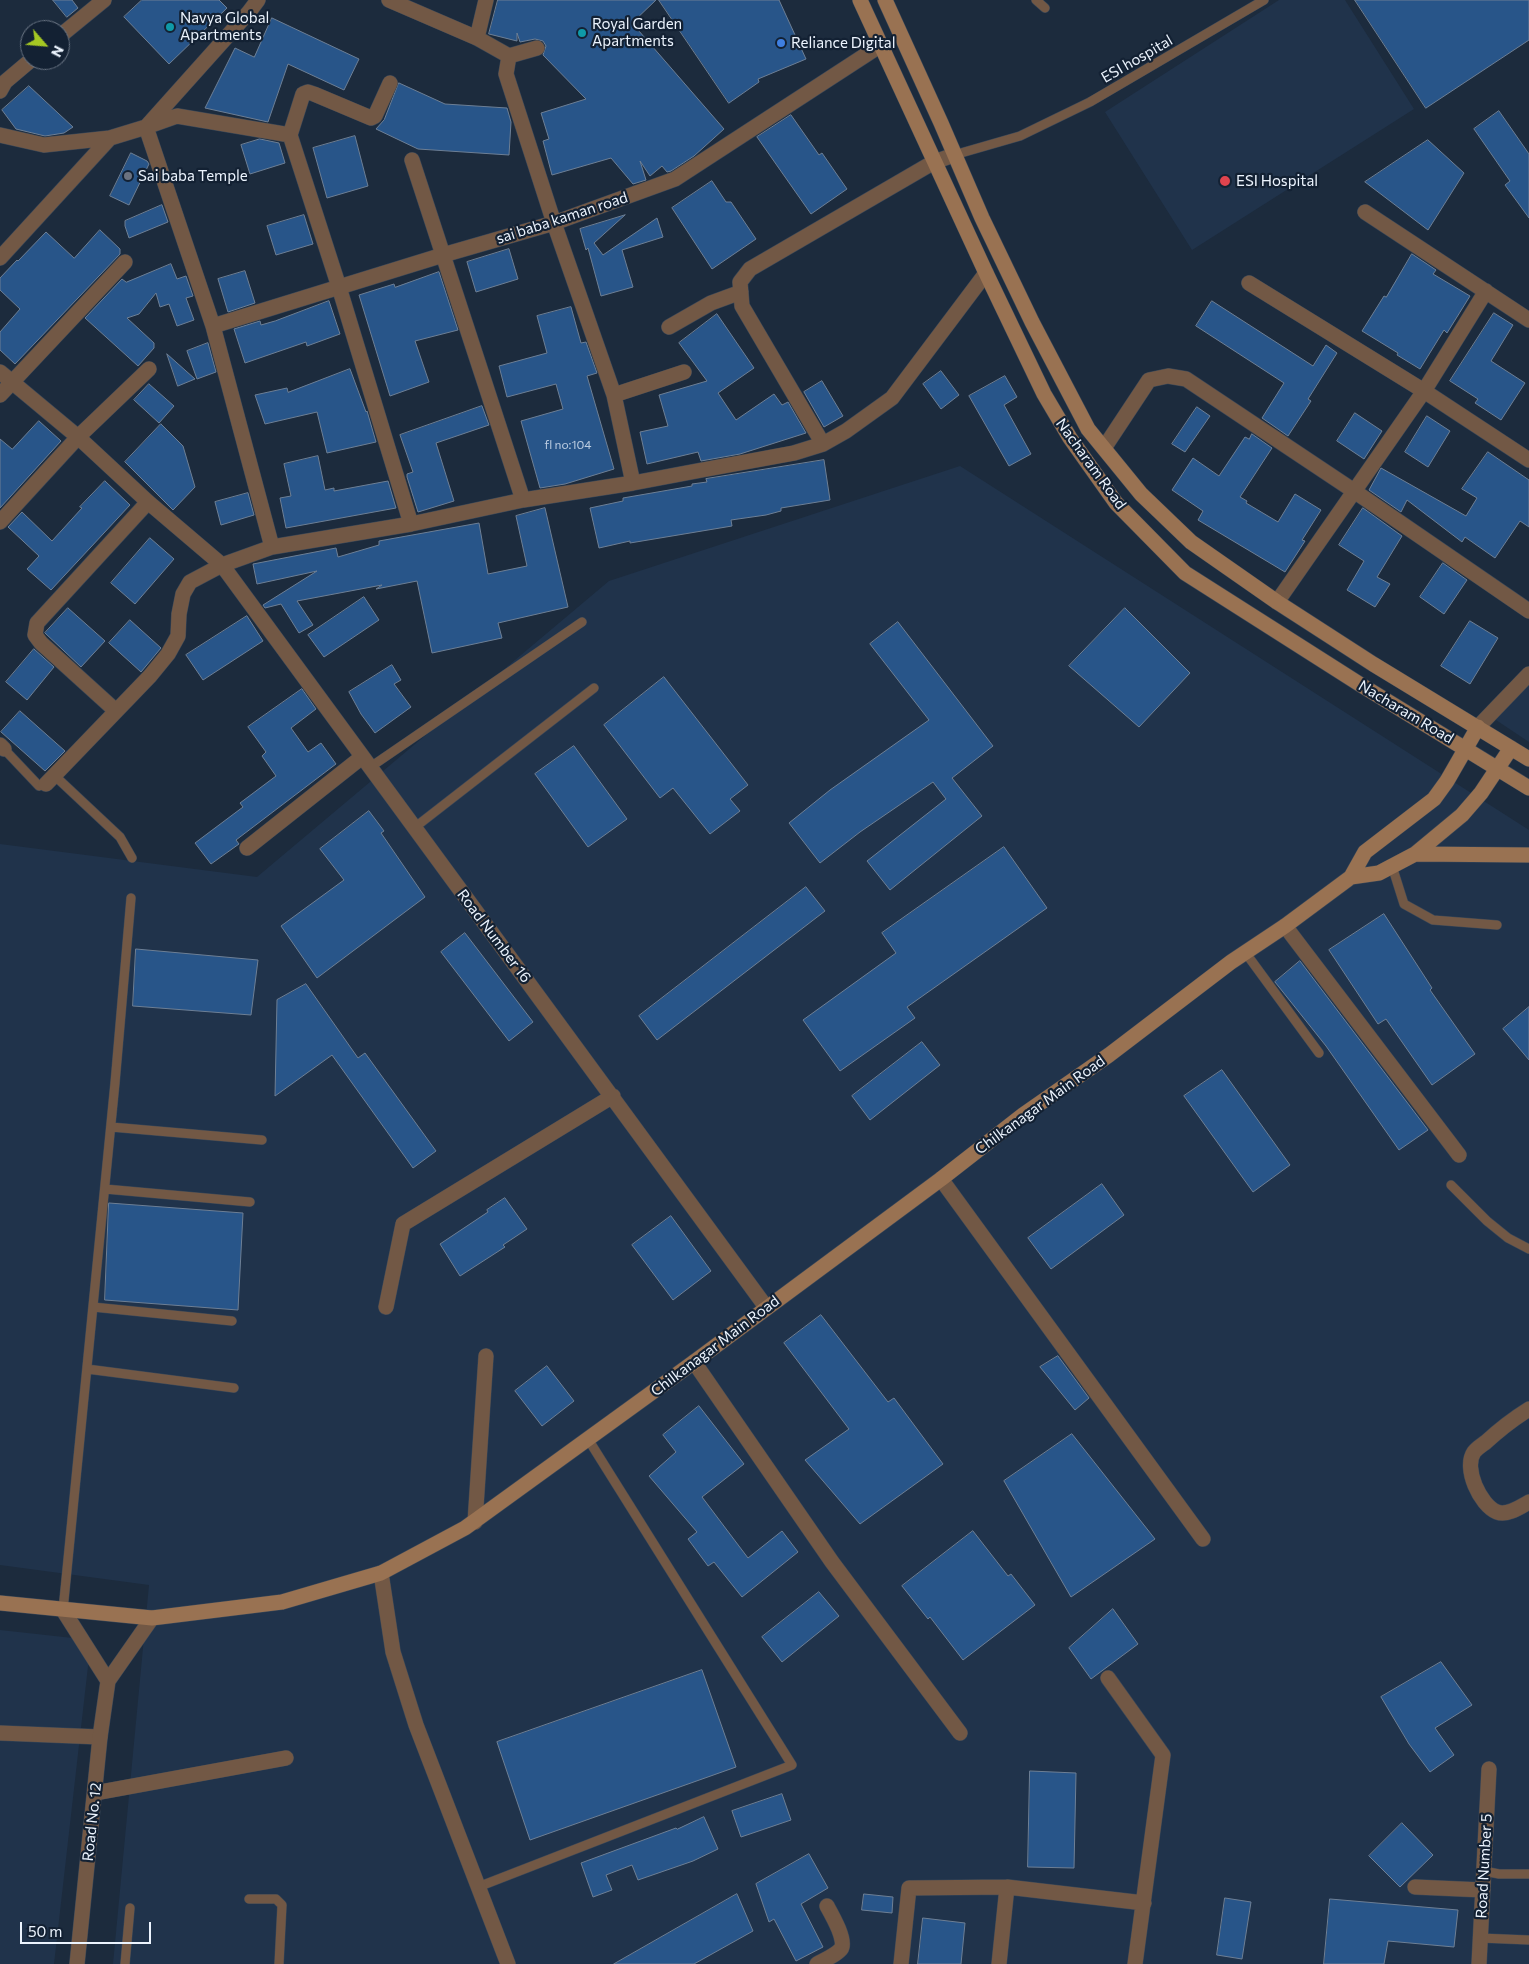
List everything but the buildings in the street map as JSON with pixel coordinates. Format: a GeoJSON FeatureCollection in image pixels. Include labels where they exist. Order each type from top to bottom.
{"type":"FeatureCollection","features":[{"type":"Feature","properties":{"kind":"main road","name":"Nacharam Road"},"geometry":{"type":"LineString","coordinates":[[860,0],[1044,394],[1070,438],[1116,503],[1186,573],[1361,686],[1529,788]]}},
{"type":"Feature","properties":{"kind":"main road","name":"Nacharam Road"},"geometry":{"type":"LineString","coordinates":[[885,0],[942,123],[982,218],[1032,322],[1088,429],[1141,494],[1191,542],[1277,602],[1373,664],[1478,726],[1529,759]]}},
{"type":"Feature","properties":{"kind":"main road"},"geometry":{"type":"LineString","coordinates":[[1351,877],[1365,852],[1434,799],[1447,781],[1478,726]]}},
{"type":"Feature","properties":{"kind":"main road"},"geometry":{"type":"LineString","coordinates":[[1351,877],[1380,873],[1415,854],[1462,814],[1481,793],[1511,748]]}},
{"type":"Feature","properties":{"kind":"main road"},"geometry":{"type":"LineString","coordinates":[[1415,854],[1529,855]]}},
{"type":"Feature","properties":{"kind":"main road","name":"Chilkanagar Main Road"},"geometry":{"type":"LineString","coordinates":[[0,1603],[152,1618],[282,1602],[381,1573],[432,1547],[475,1522],[941,1179],[1023,1115],[1109,1055],[1231,962],[1285,926],[1351,877]]}},
{"type":"Feature","properties":{"kind":"street"},"geometry":{"type":"LineString","coordinates":[[70,28],[104,0]]}},
{"type":"Feature","properties":{"kind":"street"},"geometry":{"type":"LineString","coordinates":[[146,126],[258,0]]}},
{"type":"Feature","properties":{"kind":"street"},"geometry":{"type":"LineString","coordinates":[[389,0],[477,38],[509,56],[537,48]]}},
{"type":"Feature","properties":{"kind":"street"},"geometry":{"type":"LineString","coordinates":[[477,38],[486,0]]}},
{"type":"Feature","properties":{"kind":"street","name":"sai baba kaman road"},"geometry":{"type":"LineString","coordinates":[[213,326],[554,223],[675,179],[881,45]]}},
{"type":"Feature","properties":{"kind":"street"},"geometry":{"type":"LineString","coordinates":[[509,56],[506,74],[554,223],[614,395],[634,483]]}},
{"type":"Feature","properties":{"kind":"street"},"geometry":{"type":"LineString","coordinates":[[2,84],[20,70]]}},
{"type":"Feature","properties":{"kind":"street"},"geometry":{"type":"LineString","coordinates":[[390,83],[374,116],[371,118],[314,94],[308,92],[303,94],[290,135],[339,287],[411,524]]}},
{"type":"Feature","properties":{"kind":"street"},"geometry":{"type":"LineString","coordinates":[[0,135],[44,145],[110,138],[177,116],[290,135]]}},
{"type":"Feature","properties":{"kind":"street"},"geometry":{"type":"LineString","coordinates":[[146,126],[213,326],[272,547]]}},
{"type":"Feature","properties":{"kind":"street"},"geometry":{"type":"LineString","coordinates":[[0,258],[110,138]]}},
{"type":"Feature","properties":{"kind":"street"},"geometry":{"type":"LineString","coordinates":[[823,444],[742,306],[740,282],[750,269],[934,162],[954,155]]}},
{"type":"Feature","properties":{"kind":"street"},"geometry":{"type":"LineString","coordinates":[[412,160],[523,500]]}},
{"type":"Feature","properties":{"kind":"street"},"geometry":{"type":"LineString","coordinates":[[1365,212],[1529,320]]}},
{"type":"Feature","properties":{"kind":"street"},"geometry":{"type":"LineString","coordinates":[[0,395],[125,262]]}},
{"type":"Feature","properties":{"kind":"street"},"geometry":{"type":"LineString","coordinates":[[50,780],[150,676],[168,654],[178,636],[180,607],[190,582],[222,565],[272,547],[411,524],[523,500],[634,483],[794,453],[823,444],[846,431],[892,398],[986,273]]}},
{"type":"Feature","properties":{"kind":"street"},"geometry":{"type":"LineString","coordinates":[[1249,283],[1424,391],[1529,460]]}},
{"type":"Feature","properties":{"kind":"street"},"geometry":{"type":"LineString","coordinates":[[1277,602],[1424,391],[1486,291]]}},
{"type":"Feature","properties":{"kind":"street"},"geometry":{"type":"LineString","coordinates":[[669,328],[711,303],[740,292]]}},
{"type":"Feature","properties":{"kind":"street"},"geometry":{"type":"LineString","coordinates":[[0,522],[78,437],[149,369]]}},
{"type":"Feature","properties":{"kind":"street","name":"Road Number 16"},"geometry":{"type":"LineString","coordinates":[[0,372],[12,384],[78,437],[148,502],[222,565],[766,1307]]}},
{"type":"Feature","properties":{"kind":"street"},"geometry":{"type":"LineString","coordinates":[[614,395],[684,372]]}},
{"type":"Feature","properties":{"kind":"street"},"geometry":{"type":"LineString","coordinates":[[1104,448],[1149,380],[1168,376],[1186,380],[1354,491],[1529,611]]}},
{"type":"Feature","properties":{"kind":"street"},"geometry":{"type":"LineString","coordinates":[[116,711],[41,643],[35,635],[37,623],[148,502]]}},
{"type":"Feature","properties":{"kind":"street"},"geometry":{"type":"LineString","coordinates":[[1478,726],[1529,674]]}},
{"type":"Feature","properties":{"kind":"street"},"geometry":{"type":"LineString","coordinates":[[247,848],[366,763]]}},
{"type":"Feature","properties":{"kind":"street"},"geometry":{"type":"LineString","coordinates":[[1285,926],[1459,1155]]}},
{"type":"Feature","properties":{"kind":"street"},"geometry":{"type":"LineString","coordinates":[[386,1307],[403,1224],[613,1096]]}},
{"type":"Feature","properties":{"kind":"street"},"geometry":{"type":"LineString","coordinates":[[941,1179],[1203,1539]]}},
{"type":"Feature","properties":{"kind":"street"},"geometry":{"type":"LineString","coordinates":[[475,1522],[486,1356]]}},
{"type":"Feature","properties":{"kind":"street"},"geometry":{"type":"LineString","coordinates":[[694,1362],[832,1562],[960,1733]]}},
{"type":"Feature","properties":{"kind":"street"},"geometry":{"type":"LineString","coordinates":[[1529,1408],[1508,1422],[1474,1452],[1469,1465],[1472,1479],[1478,1492],[1497,1512],[1505,1513],[1529,1502]]}},
{"type":"Feature","properties":{"kind":"street"},"geometry":{"type":"LineString","coordinates":[[381,1573],[393,1652],[416,1725],[508,1964]]}},
{"type":"Feature","properties":{"kind":"street"},"geometry":{"type":"LineString","coordinates":[[64,1610],[108,1680],[152,1618]]}},
{"type":"Feature","properties":{"kind":"street"},"geometry":{"type":"LineString","coordinates":[[1108,1678],[1163,1755],[1135,1964]]}},
{"type":"Feature","properties":{"kind":"street","name":"Road No. 12"},"geometry":{"type":"LineString","coordinates":[[77,1964],[100,1737],[108,1680]]}},
{"type":"Feature","properties":{"kind":"street"},"geometry":{"type":"LineString","coordinates":[[0,1733],[100,1737]]}},
{"type":"Feature","properties":{"kind":"street"},"geometry":{"type":"LineString","coordinates":[[95,1793],[286,1758]]}},
{"type":"Feature","properties":{"kind":"street","name":"Road Number 5"},"geometry":{"type":"LineString","coordinates":[[1479,1964],[1489,1768]]}},
{"type":"Feature","properties":{"kind":"street"},"geometry":{"type":"LineString","coordinates":[[1415,1886],[1483,1890]]}},
{"type":"Feature","properties":{"kind":"street"},"geometry":{"type":"LineString","coordinates":[[901,1964],[910,1888],[1007,1887],[1144,1903]]}},
{"type":"Feature","properties":{"kind":"street"},"geometry":{"type":"LineString","coordinates":[[999,1964],[1007,1887]]}},
{"type":"Feature","properties":{"kind":"street"},"geometry":{"type":"LineString","coordinates":[[817,1964],[835,1954],[843,1945],[843,1939],[827,1906]]}},
{"type":"Feature","properties":{"kind":"lane"},"geometry":{"type":"LineString","coordinates":[[1036,0],[1045,8]]}},
{"type":"Feature","properties":{"kind":"lane","name":"ESI hospital"},"geometry":{"type":"LineString","coordinates":[[954,155],[1020,136],[1090,102],[1264,0]]}},
{"type":"Feature","properties":{"kind":"lane"},"geometry":{"type":"LineString","coordinates":[[366,763],[582,622]]}},
{"type":"Feature","properties":{"kind":"lane"},"geometry":{"type":"LineString","coordinates":[[414,828],[594,688]]}},
{"type":"Feature","properties":{"kind":"lane"},"geometry":{"type":"LineString","coordinates":[[2,747],[39,786],[50,780],[120,837],[132,858]]}},
{"type":"Feature","properties":{"kind":"lane"},"geometry":{"type":"LineString","coordinates":[[1392,866],[1404,904],[1433,920],[1497,925]]}},
{"type":"Feature","properties":{"kind":"lane"},"geometry":{"type":"LineString","coordinates":[[64,1610],[111,1127],[131,898]]}},
{"type":"Feature","properties":{"kind":"lane"},"geometry":{"type":"LineString","coordinates":[[1246,952],[1319,1053]]}},
{"type":"Feature","properties":{"kind":"lane"},"geometry":{"type":"LineString","coordinates":[[111,1127],[262,1140]]}},
{"type":"Feature","properties":{"kind":"lane"},"geometry":{"type":"LineString","coordinates":[[1451,1185],[1487,1221],[1508,1238],[1529,1248]]}},
{"type":"Feature","properties":{"kind":"lane"},"geometry":{"type":"LineString","coordinates":[[105,1189],[250,1202]]}},
{"type":"Feature","properties":{"kind":"lane"},"geometry":{"type":"LineString","coordinates":[[93,1307],[232,1321]]}},
{"type":"Feature","properties":{"kind":"lane"},"geometry":{"type":"LineString","coordinates":[[87,1369],[234,1388]]}},
{"type":"Feature","properties":{"kind":"lane"},"geometry":{"type":"LineString","coordinates":[[478,1887],[792,1764],[588,1439]]}},
{"type":"Feature","properties":{"kind":"lane"},"geometry":{"type":"LineString","coordinates":[[1484,1871],[1498,1874],[1529,1874]]}},
{"type":"Feature","properties":{"kind":"lane"},"geometry":{"type":"LineString","coordinates":[[249,1899],[276,1899],[282,1905],[279,1964]]}},
{"type":"Feature","properties":{"kind":"lane"},"geometry":{"type":"LineString","coordinates":[[125,1964],[130,1908]]}},
{"type":"Feature","properties":{"kind":"lane"},"geometry":{"type":"LineString","coordinates":[[1480,1938],[1529,1940]]}},
{"type":"Feature","properties":{"kind":"shaded area","name":"ESI Hospital"},"geometry":{"type":"Polygon","coordinates":[[[1279,0],[1345,0],[1414,109],[1192,250],[1105,112],[1279,0]]]}},
{"type":"Feature","properties":{"kind":"shaded area"},"geometry":{"type":"Polygon","coordinates":[[[960,466],[1529,830],[1529,1964],[113,1964],[149,1585],[0,1565],[0,844],[257,877],[609,581],[960,466]]]}},
{"type":"Feature","properties":{"kind":"shaded area"},"geometry":{"type":"Polygon","coordinates":[[[1529,684],[1529,742],[1493,718],[1529,684]]]}},
{"type":"Feature","properties":{"kind":"shaded area"},"geometry":{"type":"Polygon","coordinates":[[[0,1630],[91,1640],[54,1964],[0,1964],[0,1630]]]}},
{"type":"Feature","properties":{"kind":"place","name":"Navya Global Apartments"},"geometry":{"type":"Point","coordinates":[170,27]}},
{"type":"Feature","properties":{"kind":"place","name":"Royal Garden Apartments"},"geometry":{"type":"Point","coordinates":[582,33]}},
{"type":"Feature","properties":{"kind":"place","name":"Reliance Digital"},"geometry":{"type":"Point","coordinates":[781,43]}},
{"type":"Feature","properties":{"kind":"place","name":"Sai baba Temple"},"geometry":{"type":"Point","coordinates":[128,176]}},
{"type":"Feature","properties":{"kind":"place","name":"ESI Hospital"},"geometry":{"type":"Point","coordinates":[1225,181]}}]}
